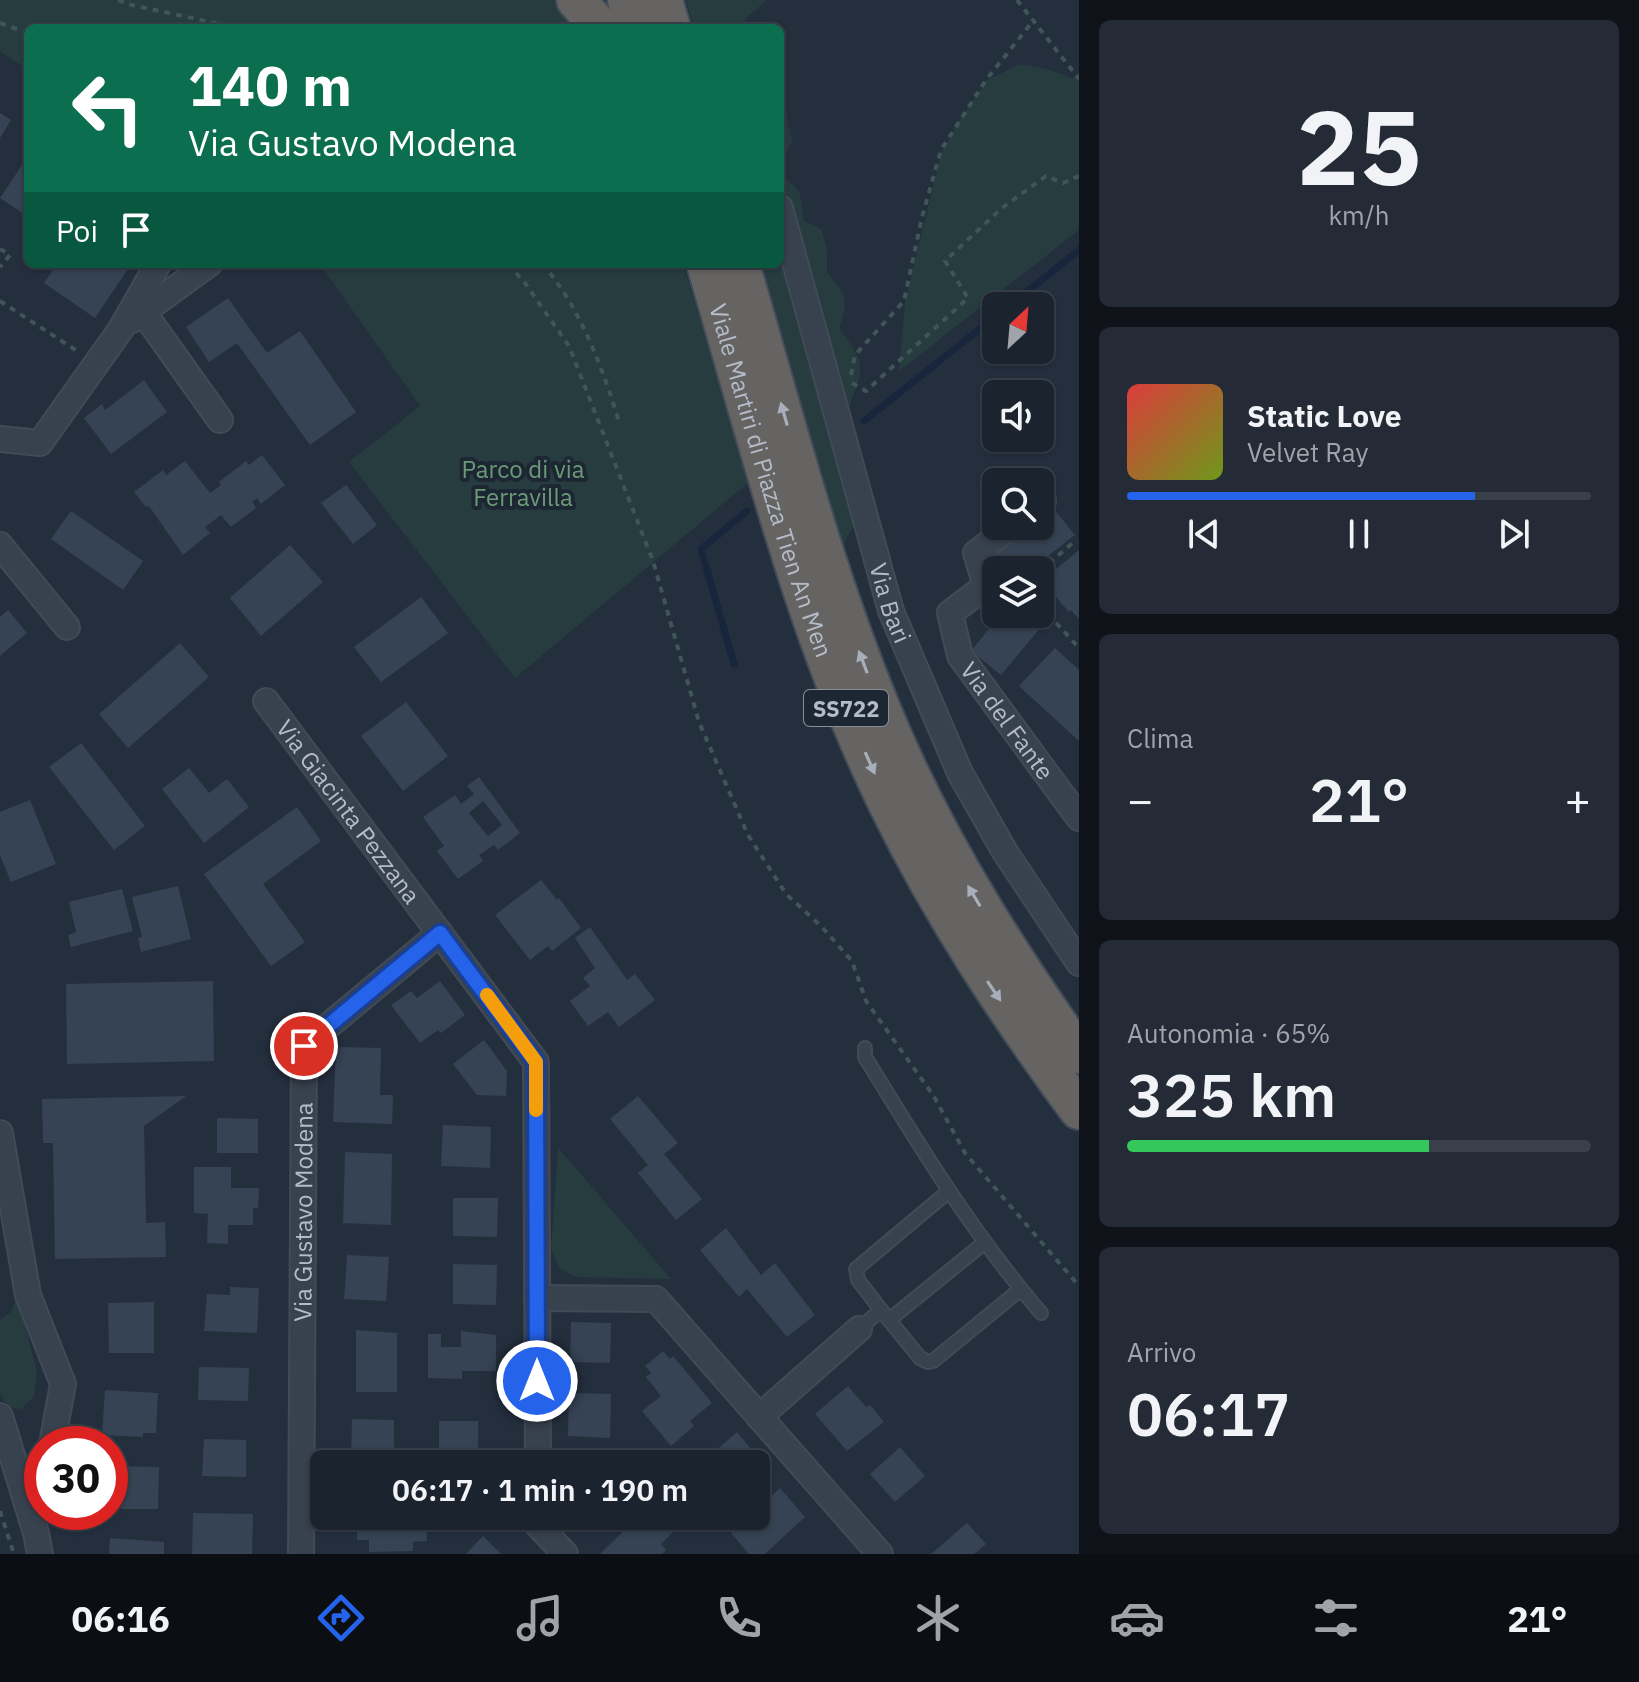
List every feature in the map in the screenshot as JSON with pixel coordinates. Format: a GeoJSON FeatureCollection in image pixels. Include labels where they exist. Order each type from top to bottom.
{"type":"FeatureCollection","features":[{"type":"Feature","properties":{"kind":"highway"},"geometry":{"type":"LineString","coordinates":[[576,0],[597,24]]}},
{"type":"Feature","properties":{"kind":"highway"},"geometry":{"type":"LineString","coordinates":[[627,0],[635,24]]}},
{"type":"Feature","properties":{"kind":"highway"},"geometry":{"type":"LineString","coordinates":[[663,0],[670,24]]}},
{"type":"Feature","properties":{"kind":"highway","name":"Viale Martiri di Piazza Tien An Men"},"geometry":{"type":"LineString","coordinates":[[707,268],[796,574],[851,721],[888,806],[922,872],[992,989],[1079,1110]]}},
{"type":"Feature","properties":{"kind":"highway","name":"Viale Martiri di Piazza Tien An Men"},"geometry":{"type":"LineString","coordinates":[[741,268],[842,606],[900,752],[967,886],[1005,948],[1079,1054]]}},
{"type":"Feature","properties":{"kind":"street","name":"Via Bari"},"geometry":{"type":"LineString","coordinates":[[784,220],[840,384],[891,611],[960,773],[1005,852],[1079,963]]}},
{"type":"Feature","properties":{"kind":"street"},"geometry":{"type":"LineString","coordinates":[[0,439],[40,443],[121,329],[156,268]]}},
{"type":"Feature","properties":{"kind":"street"},"geometry":{"type":"LineString","coordinates":[[121,329],[204,268]]}},
{"type":"Feature","properties":{"kind":"street"},"geometry":{"type":"LineString","coordinates":[[143,312],[220,420]]}},
{"type":"Feature","properties":{"kind":"street","name":"Via del Fante"},"geometry":{"type":"LineString","coordinates":[[993,540],[976,553],[986,586],[950,613],[960,656],[1075,806]]}},
{"type":"Feature","properties":{"kind":"street"},"geometry":{"type":"LineString","coordinates":[[0,545],[67,627]]}},
{"type":"Feature","properties":{"kind":"street","name":"Via Giacinta Pezzana"},"geometry":{"type":"LineString","coordinates":[[266,701],[536,1062],[538,1450]]}},
{"type":"Feature","properties":{"kind":"street","name":"Via Gustavo Modena"},"geometry":{"type":"LineString","coordinates":[[301,1554],[304,1046],[440,933]]}},
{"type":"Feature","properties":{"kind":"street"},"geometry":{"type":"LineString","coordinates":[[0,1133],[6,1211],[28,1295],[63,1384],[55,1426]]}},
{"type":"Feature","properties":{"kind":"street"},"geometry":{"type":"LineString","coordinates":[[537,1298],[656,1299],[880,1554]]}},
{"type":"Feature","properties":{"kind":"street"},"geometry":{"type":"LineString","coordinates":[[759,1417],[859,1329]]}},
{"type":"Feature","properties":{"kind":"street"},"geometry":{"type":"LineString","coordinates":[[0,1416],[38,1544]]}},
{"type":"Feature","properties":{"kind":"street"},"geometry":{"type":"LineString","coordinates":[[543,1530],[565,1554]]}},
{"type":"Feature","properties":{"kind":"lane"},"geometry":{"type":"LineString","coordinates":[[865,1048],[865,1057],[949,1191],[984,1243],[1041,1313]]}},
{"type":"Feature","properties":{"kind":"lane"},"geometry":{"type":"LineString","coordinates":[[949,1191],[856,1269],[858,1280],[920,1358],[928,1362],[1021,1289]]}},
{"type":"Feature","properties":{"kind":"lane"},"geometry":{"type":"LineString","coordinates":[[859,1329],[885,1315],[984,1243]]}},
{"type":"Feature","properties":{"kind":"path"},"geometry":{"type":"LineString","coordinates":[[118,0],[220,24]]}},
{"type":"Feature","properties":{"kind":"path"},"geometry":{"type":"LineString","coordinates":[[1017,0],[1079,79]]}},
{"type":"Feature","properties":{"kind":"path"},"geometry":{"type":"LineString","coordinates":[[1033,21],[986,80],[941,150],[904,301],[855,355],[840,384],[866,391],[968,298],[945,261],[1002,208],[1046,176],[1063,183],[1079,176]]}},
{"type":"Feature","properties":{"kind":"path"},"geometry":{"type":"LineString","coordinates":[[0,23],[24,32]]}},
{"type":"Feature","properties":{"kind":"path"},"geometry":{"type":"LineString","coordinates":[[0,249],[10,255],[0,267]]}},
{"type":"Feature","properties":{"kind":"path"},"geometry":{"type":"LineString","coordinates":[[512,268],[569,346],[653,561],[699,722],[748,835],[786,894],[821,926],[852,961],[866,1001],[933,1095],[965,1153],[1079,1286]]}},
{"type":"Feature","properties":{"kind":"path"},"geometry":{"type":"LineString","coordinates":[[546,268],[554,276],[578,319],[606,378],[620,425]]}},
{"type":"Feature","properties":{"kind":"path"},"geometry":{"type":"LineString","coordinates":[[0,301],[96,363]]}},
{"type":"Feature","properties":{"kind":"path"},"geometry":{"type":"LineString","coordinates":[[1054,559],[1076,540]]}},
{"type":"Feature","properties":{"kind":"path"},"geometry":{"type":"LineString","coordinates":[[1054,620],[1079,648]]}},
{"type":"Feature","properties":{"kind":"path"},"geometry":{"type":"LineString","coordinates":[[0,1511],[14,1554]]}},
{"type":"Feature","properties":{"kind":"green space"},"geometry":{"type":"Polygon","coordinates":[[[0,0],[558,0],[585,24],[24,24],[24,67],[0,51],[0,0]]]}},
{"type":"Feature","properties":{"kind":"green space"},"geometry":{"type":"Polygon","coordinates":[[[686,0],[767,0],[744,20],[748,24],[693,24],[686,0]]]}},
{"type":"Feature","properties":{"kind":"green space"},"geometry":{"type":"Polygon","coordinates":[[[1020,64],[1072,78],[1079,73],[1079,230],[1000,292],[982,292],[982,306],[899,371],[905,302],[941,154],[987,80],[1020,64]]]}},
{"type":"Feature","properties":{"kind":"green space"},"geometry":{"type":"Polygon","coordinates":[[[784,104],[785,106],[792,142],[784,156],[784,104]]]}},
{"type":"Feature","properties":{"kind":"green space"},"geometry":{"type":"Polygon","coordinates":[[[784,177],[799,191],[804,221],[822,230],[827,251],[827,272],[843,293],[845,309],[839,329],[855,351],[860,368],[848,410],[842,412],[784,209],[784,177]]]}},
{"type":"Feature","properties":{"kind":"green space"},"geometry":{"type":"Polygon","coordinates":[[[784,238],[856,521],[843,546],[761,268],[784,268],[784,238]]]}},
{"type":"Feature","properties":{"kind":"green space","name":"Parco di via Ferravilla"},"geometry":{"type":"Polygon","coordinates":[[[323,268],[684,268],[749,482],[515,678],[349,462],[420,406],[323,268]]]}},
{"type":"Feature","properties":{"kind":"green space"},"geometry":{"type":"Polygon","coordinates":[[[558,1148],[671,1279],[576,1277],[559,1268],[551,1249],[558,1148]]]}},
{"type":"Feature","properties":{"kind":"green space"},"geometry":{"type":"Polygon","coordinates":[[[18,1294],[37,1373],[34,1396],[21,1409],[8,1405],[0,1393],[0,1320],[11,1312],[18,1294]]]}},
{"type":"Feature","properties":{"kind":"building"},"geometry":{"type":"Polygon","coordinates":[[[0,113],[11,120],[0,138],[0,113]]]}},
{"type":"Feature","properties":{"kind":"building"},"geometry":{"type":"Polygon","coordinates":[[[24,162],[24,214],[0,198],[24,162]]]}},
{"type":"Feature","properties":{"kind":"building"},"geometry":{"type":"Polygon","coordinates":[[[54,268],[129,268],[95,318],[44,283],[54,268]]]}},
{"type":"Feature","properties":{"kind":"building"},"geometry":{"type":"Polygon","coordinates":[[[228,298],[267,353],[300,331],[356,412],[310,445],[237,343],[209,362],[186,327],[228,298]]]}},
{"type":"Feature","properties":{"kind":"building"},"geometry":{"type":"Polygon","coordinates":[[[144,380],[167,412],[111,454],[84,418],[102,404],[105,410],[144,380]]]}},
{"type":"Feature","properties":{"kind":"building"},"geometry":{"type":"Polygon","coordinates":[[[262,455],[285,485],[261,504],[257,498],[252,502],[256,508],[231,527],[221,515],[205,527],[210,533],[183,555],[149,506],[146,507],[134,492],[163,470],[166,475],[185,461],[210,493],[246,461],[249,465],[262,455]]]}},
{"type":"Feature","properties":{"kind":"building"},"geometry":{"type":"Polygon","coordinates":[[[346,485],[377,525],[353,544],[321,503],[346,485]]]}},
{"type":"Feature","properties":{"kind":"building"},"geometry":{"type":"Polygon","coordinates":[[[1054,509],[1075,535],[1048,556],[994,556],[1014,540],[1054,540],[1054,509]]]}},
{"type":"Feature","properties":{"kind":"building"},"geometry":{"type":"Polygon","coordinates":[[[71,511],[143,561],[123,590],[51,539],[71,511]]]}},
{"type":"Feature","properties":{"kind":"building"},"geometry":{"type":"Polygon","coordinates":[[[290,545],[323,582],[261,636],[230,598],[290,545]]]}},
{"type":"Feature","properties":{"kind":"building"},"geometry":{"type":"Polygon","coordinates":[[[1079,550],[1079,619],[1054,595],[1054,571],[1079,550]]]}},
{"type":"Feature","properties":{"kind":"building"},"geometry":{"type":"Polygon","coordinates":[[[421,597],[448,633],[381,682],[354,647],[421,597]]]}},
{"type":"Feature","properties":{"kind":"building"},"geometry":{"type":"Polygon","coordinates":[[[8,610],[27,633],[0,656],[0,617],[8,610]]]}},
{"type":"Feature","properties":{"kind":"building"},"geometry":{"type":"Polygon","coordinates":[[[990,628],[1040,628],[1001,675],[971,651],[990,628]]]}},
{"type":"Feature","properties":{"kind":"building"},"geometry":{"type":"Polygon","coordinates":[[[180,643],[209,677],[128,748],[99,714],[180,643]]]}},
{"type":"Feature","properties":{"kind":"building"},"geometry":{"type":"Polygon","coordinates":[[[1055,648],[1079,670],[1079,741],[1019,686],[1055,648]]]}},
{"type":"Feature","properties":{"kind":"building"},"geometry":{"type":"Polygon","coordinates":[[[406,702],[448,756],[403,791],[361,736],[406,702]]]}},
{"type":"Feature","properties":{"kind":"building"},"geometry":{"type":"Polygon","coordinates":[[[81,743],[145,826],[114,850],[49,767],[81,743]]]}},
{"type":"Feature","properties":{"kind":"building"},"geometry":{"type":"Polygon","coordinates":[[[189,768],[209,793],[227,779],[249,807],[204,843],[162,789],[189,768]]]}},
{"type":"Feature","properties":{"kind":"building"},"geometry":{"type":"Polygon","coordinates":[[[479,777],[520,833],[498,850],[494,845],[479,855],[483,861],[458,879],[437,851],[444,846],[423,817],[455,795],[461,804],[474,794],[467,786],[479,777]],[[483,801],[469,813],[488,836],[502,825],[483,801]]]}},
{"type":"Feature","properties":{"kind":"building"},"geometry":{"type":"Polygon","coordinates":[[[30,800],[56,864],[11,882],[0,855],[0,812],[30,800]]]}},
{"type":"Feature","properties":{"kind":"building"},"geometry":{"type":"Polygon","coordinates":[[[297,807],[321,841],[263,884],[305,942],[271,966],[204,874],[297,807]]]}},
{"type":"Feature","properties":{"kind":"building"},"geometry":{"type":"Polygon","coordinates":[[[541,880],[581,928],[552,951],[548,946],[530,960],[495,915],[541,880]]]}},
{"type":"Feature","properties":{"kind":"building"},"geometry":{"type":"Polygon","coordinates":[[[178,886],[191,939],[141,952],[138,938],[142,937],[132,897],[178,886]]]}},
{"type":"Feature","properties":{"kind":"building"},"geometry":{"type":"Polygon","coordinates":[[[122,889],[133,931],[71,947],[68,935],[76,932],[69,902],[122,889]]]}},
{"type":"Feature","properties":{"kind":"building"},"geometry":{"type":"Polygon","coordinates":[[[590,927],[627,980],[635,974],[655,1000],[619,1027],[608,1012],[588,1026],[570,1001],[590,986],[583,978],[595,968],[575,938],[590,927]]]}},
{"type":"Feature","properties":{"kind":"building"},"geometry":{"type":"Polygon","coordinates":[[[213,981],[214,1061],[67,1064],[66,984],[213,981]]]}},
{"type":"Feature","properties":{"kind":"building"},"geometry":{"type":"Polygon","coordinates":[[[440,981],[465,1015],[441,1033],[438,1030],[420,1043],[391,1005],[411,991],[417,998],[440,981]]]}},
{"type":"Feature","properties":{"kind":"building"},"geometry":{"type":"Polygon","coordinates":[[[484,1040],[507,1071],[506,1096],[477,1095],[453,1064],[484,1040]]]}},
{"type":"Feature","properties":{"kind":"building"},"geometry":{"type":"Polygon","coordinates":[[[336,1047],[381,1048],[380,1095],[393,1095],[392,1124],[333,1122],[336,1047]]]}},
{"type":"Feature","properties":{"kind":"building"},"geometry":{"type":"Polygon","coordinates":[[[186,1096],[144,1126],[146,1223],[165,1222],[166,1257],[55,1259],[53,1143],[43,1143],[42,1099],[186,1096]]]}},
{"type":"Feature","properties":{"kind":"building"},"geometry":{"type":"Polygon","coordinates":[[[638,1096],[678,1143],[664,1154],[702,1199],[676,1220],[638,1173],[648,1165],[610,1119],[638,1096]]]}},
{"type":"Feature","properties":{"kind":"building"},"geometry":{"type":"Polygon","coordinates":[[[217,1118],[258,1119],[258,1153],[217,1153],[217,1118]]]}},
{"type":"Feature","properties":{"kind":"building"},"geometry":{"type":"Polygon","coordinates":[[[443,1125],[491,1127],[490,1168],[441,1166],[443,1125]]]}},
{"type":"Feature","properties":{"kind":"building"},"geometry":{"type":"Polygon","coordinates":[[[345,1152],[392,1154],[391,1225],[343,1223],[345,1152]]]}},
{"type":"Feature","properties":{"kind":"building"},"geometry":{"type":"Polygon","coordinates":[[[194,1167],[231,1167],[231,1188],[259,1188],[258,1208],[253,1208],[253,1225],[228,1225],[228,1244],[207,1243],[208,1214],[194,1213],[194,1167]]]}},
{"type":"Feature","properties":{"kind":"building"},"geometry":{"type":"Polygon","coordinates":[[[453,1198],[498,1198],[497,1237],[453,1236],[453,1198]]]}},
{"type":"Feature","properties":{"kind":"building"},"geometry":{"type":"Polygon","coordinates":[[[726,1228],[761,1275],[775,1263],[815,1315],[787,1337],[747,1289],[739,1297],[700,1250],[726,1228]]]}},
{"type":"Feature","properties":{"kind":"building"},"geometry":{"type":"Polygon","coordinates":[[[347,1255],[389,1257],[386,1301],[344,1299],[347,1255]]]}},
{"type":"Feature","properties":{"kind":"building"},"geometry":{"type":"Polygon","coordinates":[[[453,1264],[497,1265],[496,1305],[453,1304],[453,1264]]]}},
{"type":"Feature","properties":{"kind":"building"},"geometry":{"type":"Polygon","coordinates":[[[230,1287],[259,1288],[257,1333],[204,1331],[207,1294],[230,1295],[230,1287]]]}},
{"type":"Feature","properties":{"kind":"building"},"geometry":{"type":"Polygon","coordinates":[[[154,1302],[154,1353],[109,1353],[108,1303],[154,1302]]]}},
{"type":"Feature","properties":{"kind":"building"},"geometry":{"type":"Polygon","coordinates":[[[571,1322],[611,1323],[610,1363],[570,1362],[571,1322]]]}},
{"type":"Feature","properties":{"kind":"building"},"geometry":{"type":"Polygon","coordinates":[[[356,1330],[397,1333],[397,1392],[356,1392],[356,1330]]]}},
{"type":"Feature","properties":{"kind":"building"},"geometry":{"type":"Polygon","coordinates":[[[461,1331],[496,1335],[496,1371],[462,1371],[462,1379],[428,1378],[428,1334],[441,1334],[441,1347],[461,1347],[461,1331]]]}},
{"type":"Feature","properties":{"kind":"building"},"geometry":{"type":"Polygon","coordinates":[[[663,1351],[670,1359],[673,1356],[712,1403],[690,1421],[694,1426],[671,1446],[642,1411],[661,1396],[646,1377],[651,1373],[645,1366],[663,1351]]]}},
{"type":"Feature","properties":{"kind":"building"},"geometry":{"type":"Polygon","coordinates":[[[199,1367],[249,1368],[248,1401],[198,1400],[199,1367]]]}},
{"type":"Feature","properties":{"kind":"building"},"geometry":{"type":"Polygon","coordinates":[[[848,1386],[884,1422],[847,1451],[815,1414],[848,1386]]]}},
{"type":"Feature","properties":{"kind":"building"},"geometry":{"type":"Polygon","coordinates":[[[105,1390],[158,1393],[156,1433],[143,1433],[143,1437],[128,1436],[128,1426],[103,1426],[105,1390]]]}},
{"type":"Feature","properties":{"kind":"building"},"geometry":{"type":"Polygon","coordinates":[[[569,1393],[611,1394],[610,1438],[568,1436],[569,1393]]]}},
{"type":"Feature","properties":{"kind":"building"},"geometry":{"type":"Polygon","coordinates":[[[352,1419],[394,1420],[394,1450],[351,1450],[352,1419]]]}},
{"type":"Feature","properties":{"kind":"building"},"geometry":{"type":"Polygon","coordinates":[[[439,1421],[478,1421],[478,1450],[439,1450],[439,1421]]]}},
{"type":"Feature","properties":{"kind":"building"},"geometry":{"type":"Polygon","coordinates":[[[737,1432],[752,1450],[716,1450],[737,1432]]]}},
{"type":"Feature","properties":{"kind":"building"},"geometry":{"type":"Polygon","coordinates":[[[204,1439],[246,1440],[246,1477],[202,1476],[204,1439]]]}},
{"type":"Feature","properties":{"kind":"building"},"geometry":{"type":"Polygon","coordinates":[[[900,1447],[925,1476],[895,1502],[870,1474],[900,1447]]]}},
{"type":"Feature","properties":{"kind":"building"},"geometry":{"type":"Polygon","coordinates":[[[128,1466],[159,1467],[158,1509],[128,1509],[128,1466]]]}},
{"type":"Feature","properties":{"kind":"building"},"geometry":{"type":"Polygon","coordinates":[[[780,1488],[805,1517],[765,1554],[749,1554],[731,1533],[734,1530],[770,1530],[770,1497],[780,1488]]]}},
{"type":"Feature","properties":{"kind":"building"},"geometry":{"type":"Polygon","coordinates":[[[193,1513],[253,1514],[252,1554],[192,1554],[193,1513]]]}},
{"type":"Feature","properties":{"kind":"building"},"geometry":{"type":"Polygon","coordinates":[[[967,1523],[986,1544],[974,1554],[931,1554],[967,1523]]]}},
{"type":"Feature","properties":{"kind":"building"},"geometry":{"type":"Polygon","coordinates":[[[357,1530],[427,1530],[427,1541],[413,1542],[413,1551],[369,1552],[369,1540],[357,1540],[357,1530]]]}},
{"type":"Feature","properties":{"kind":"building"},"geometry":{"type":"Polygon","coordinates":[[[625,1530],[674,1531],[661,1544],[666,1550],[662,1554],[600,1554],[625,1530]]]}},
{"type":"Feature","properties":{"kind":"building"},"geometry":{"type":"Polygon","coordinates":[[[483,1536],[501,1554],[466,1554],[483,1536]]]}},
{"type":"Feature","properties":{"kind":"building"},"geometry":{"type":"Polygon","coordinates":[[[110,1538],[164,1542],[164,1554],[109,1554],[110,1538]]]}},
{"type":"Feature","properties":{"kind":"waterway"},"geometry":{"type":"LineString","coordinates":[[1026,292],[1079,250]]}},
{"type":"Feature","properties":{"kind":"waterway"},"geometry":{"type":"LineString","coordinates":[[864,421],[982,327]]}},
{"type":"Feature","properties":{"kind":"waterway"},"geometry":{"type":"LineString","coordinates":[[734,664],[701,549],[747,511]]}},
{"type":"Feature","properties":{"kind":"slow traffic"},"geometry":{"type":"LineString","coordinates":[[487,995],[536,1062],[536,1110]]}},
{"type":"Feature","properties":{"kind":"route"},"geometry":{"type":"LineString","coordinates":[[304,1046],[440,933],[536,1062],[537,1381]]}}]}
